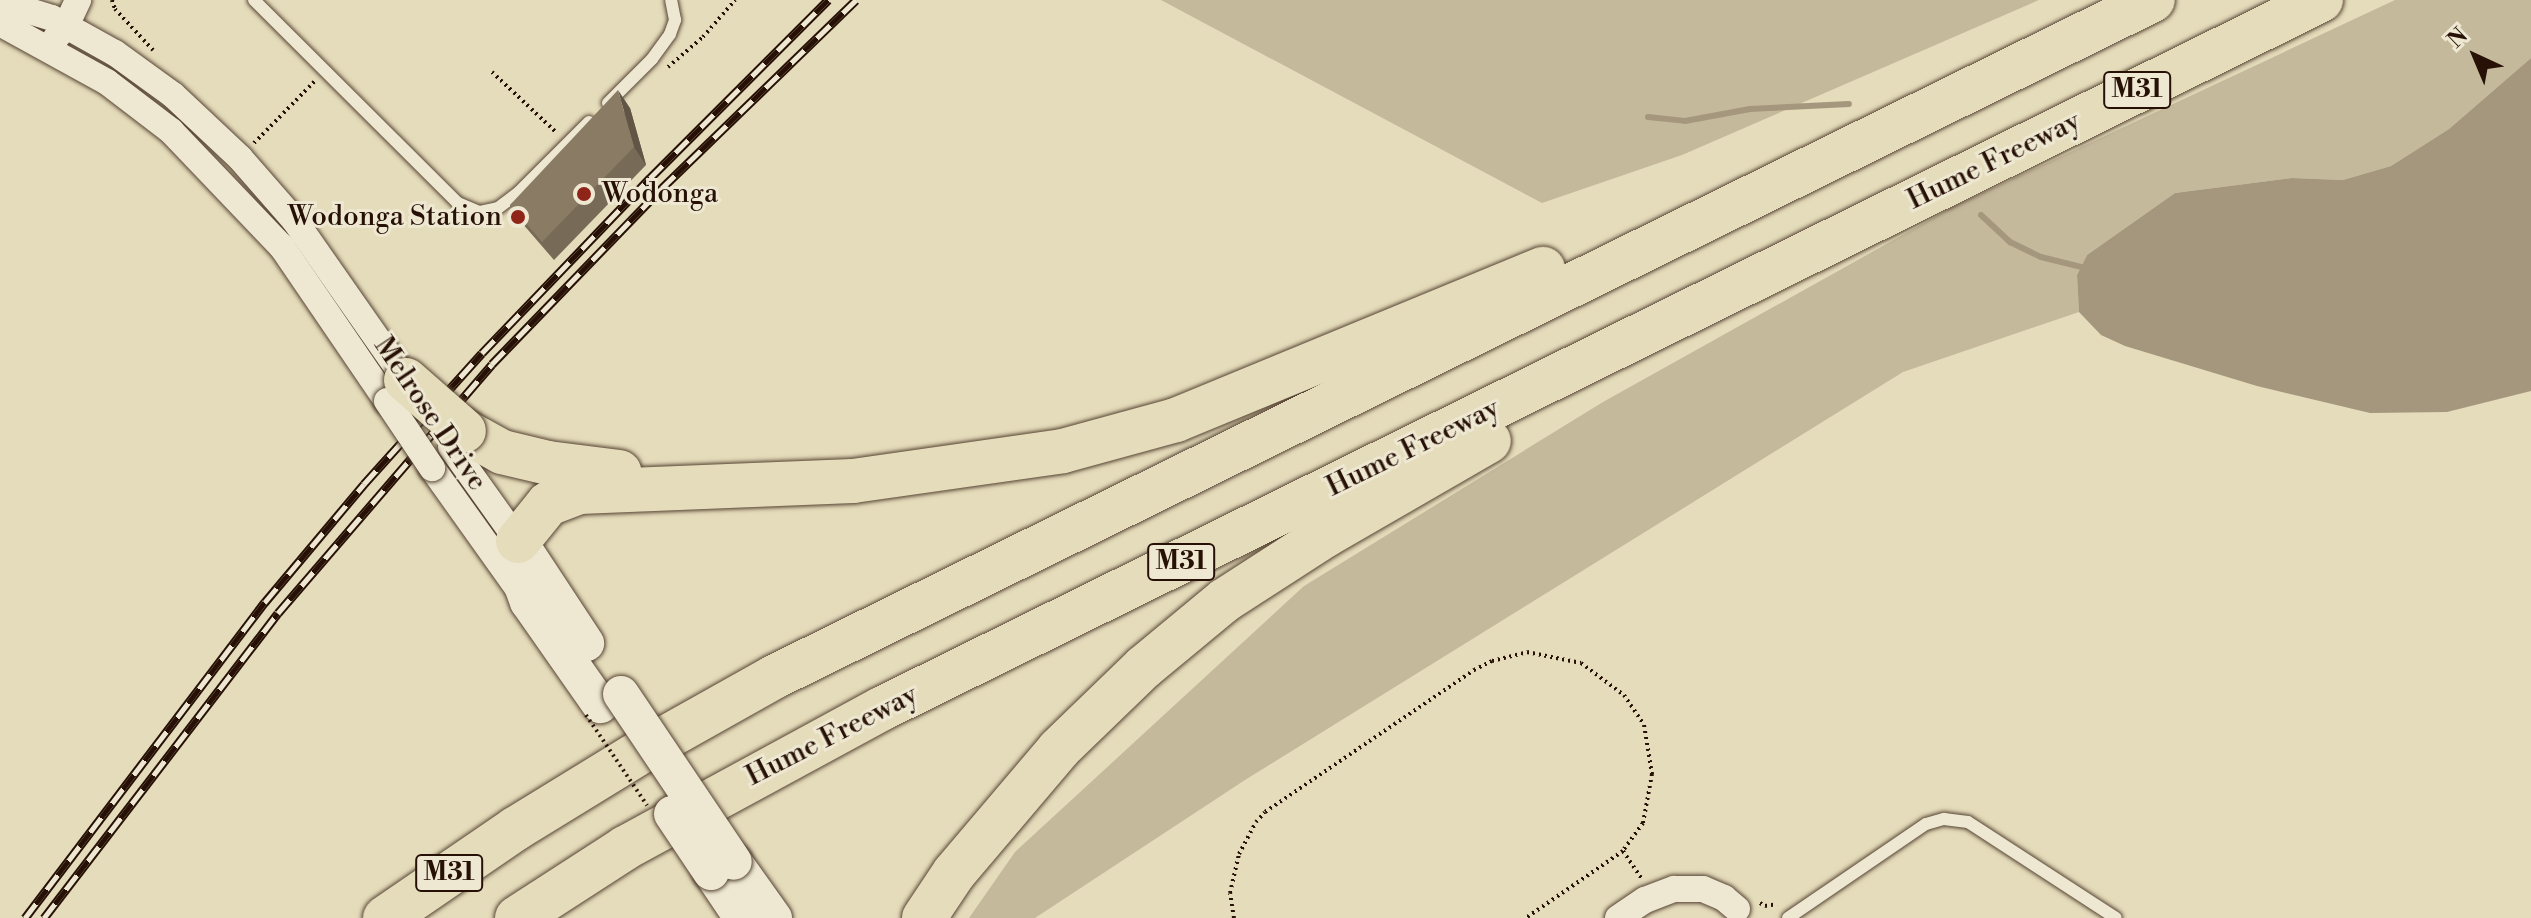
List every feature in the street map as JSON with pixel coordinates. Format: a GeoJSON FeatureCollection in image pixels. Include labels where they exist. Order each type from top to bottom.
{"type":"FeatureCollection","features":[{"type":"Feature","properties":{"kind":"highway","name":"M31"},"geometry":{"type":"LineString","coordinates":[[385,918],[528,821],[774,677],[2153,0]]}},
{"type":"Feature","properties":{"kind":"highway","name":"Hume Freeway"},"geometry":{"type":"LineString","coordinates":[[517,918],[625,848],[757,774],[2321,0]]}},
{"type":"Feature","properties":{"kind":"highway"},"geometry":{"type":"LineString","coordinates":[[518,541],[543,508],[571,494],[738,483],[853,481],[960,468],[1063,451],[1176,420],[1434,315],[2060,46]]}},
{"type":"Feature","properties":{"kind":"highway"},"geometry":{"type":"LineString","coordinates":[[924,918],[954,873],[1059,749],[1144,667],[1225,600],[1326,535],[1572,393],[1620,347]]}},
{"type":"Feature","properties":{"kind":"highway"},"geometry":{"type":"LineString","coordinates":[[397,390],[458,439],[502,452],[548,463],[738,483]]}},
{"type":"Feature","properties":{"kind":"highway"},"geometry":{"type":"LineString","coordinates":[[905,918],[954,873]]}},
{"type":"Feature","properties":{"kind":"main road"},"geometry":{"type":"LineString","coordinates":[[518,541],[517,572],[528,602]]}},
{"type":"Feature","properties":{"kind":"main road","name":"Melrose Drive"},"geometry":{"type":"LineString","coordinates":[[518,541],[602,705]]}},
{"type":"Feature","properties":{"kind":"main road","name":"Melrose Drive"},"geometry":{"type":"LineString","coordinates":[[528,602],[723,867],[774,918]]}},
{"type":"Feature","properties":{"kind":"main road","name":"Melrose Drive"},"geometry":{"type":"LineString","coordinates":[[723,867],[742,918]]}},
{"type":"Feature","properties":{"kind":"street"},"geometry":{"type":"LineString","coordinates":[[48,48],[66,26],[78,0]]}},
{"type":"Feature","properties":{"kind":"street","name":"Melrose Drive"},"geometry":{"type":"LineString","coordinates":[[0,2],[66,26],[115,53],[173,95],[240,158],[319,252],[397,390],[432,468],[528,602]]}},
{"type":"Feature","properties":{"kind":"street","name":"Melrose Drive"},"geometry":{"type":"LineString","coordinates":[[0,23],[107,82],[171,131],[247,208],[397,390]]}},
{"type":"Feature","properties":{"kind":"street","name":"Melrose Drive"},"geometry":{"type":"LineString","coordinates":[[458,439],[518,541]]}},
{"type":"Feature","properties":{"kind":"street"},"geometry":{"type":"LineString","coordinates":[[1618,918],[1645,900],[1674,889],[1703,889],[1743,907]]}},
{"type":"Feature","properties":{"kind":"lane"},"geometry":{"type":"LineString","coordinates":[[255,1],[458,203],[479,212],[498,208],[519,192],[652,59],[670,34],[675,20],[671,0]]}},
{"type":"Feature","properties":{"kind":"lane"},"geometry":{"type":"LineString","coordinates":[[1788,918],[1926,824],[1944,819],[1968,822],[2116,918]]}},
{"type":"Feature","properties":{"kind":"path"},"geometry":{"type":"LineString","coordinates":[[665,71],[703,37],[735,0]]}},
{"type":"Feature","properties":{"kind":"path"},"geometry":{"type":"LineString","coordinates":[[306,71],[326,91]]}},
{"type":"Feature","properties":{"kind":"path"},"geometry":{"type":"LineString","coordinates":[[492,72],[568,143]]}},
{"type":"Feature","properties":{"kind":"path"},"geometry":{"type":"LineString","coordinates":[[250,148],[315,80]]}},
{"type":"Feature","properties":{"kind":"path"},"geometry":{"type":"LineString","coordinates":[[1234,918],[1230,893],[1239,854],[1265,812],[1474,670],[1519,653],[1547,654],[1581,663],[1610,682],[1636,709],[1652,758],[1652,789],[1643,823],[1623,851],[1526,918]]}},
{"type":"Feature","properties":{"kind":"path"},"geometry":{"type":"LineString","coordinates":[[602,705],[655,816]]}},
{"type":"Feature","properties":{"kind":"path"},"geometry":{"type":"LineString","coordinates":[[1623,851],[1642,880],[1650,877]]}},
{"type":"Feature","properties":{"kind":"path"},"geometry":{"type":"LineString","coordinates":[[1743,907],[1776,905],[1789,896]]}},
{"type":"Feature","properties":{"kind":"shaded area"},"geometry":{"type":"Polygon","coordinates":[[[1161,0],[2039,0],[1682,155],[1542,203],[1161,0]]]}},
{"type":"Feature","properties":{"kind":"shaded area"},"geometry":{"type":"Polygon","coordinates":[[[2395,0],[2531,0],[2531,58],[2449,129],[2391,166],[2343,180],[2292,178],[2175,193],[2087,255],[2077,275],[2079,312],[1903,372],[1245,780],[1035,918],[969,918],[1015,852],[1304,586],[1603,402],[1951,208],[2395,0]]]}},
{"type":"Feature","properties":{"kind":"shaded area"},"geometry":{"type":"Polygon","coordinates":[[[2531,58],[2531,391],[2447,412],[2370,413],[2257,386],[2125,346],[2101,335],[2079,312],[2077,275],[2087,255],[2175,193],[2292,178],[2343,180],[2391,166],[2449,129],[2531,58]]]}},
{"type":"Feature","properties":{"kind":"building"},"geometry":{"type":"Polygon","coordinates":[[[618,90],[634,147],[542,242],[510,205],[618,90]]]}},
{"type":"Feature","properties":{"kind":"waterway"},"geometry":{"type":"LineString","coordinates":[[1648,117],[1685,121],[1750,109],[1849,104]]}},
{"type":"Feature","properties":{"kind":"waterway"},"geometry":{"type":"LineString","coordinates":[[1981,215],[2010,242],[2041,257],[2081,267]]}},
{"type":"Feature","properties":{"kind":"railway"},"geometry":{"type":"LineString","coordinates":[[25,918],[265,602],[364,484],[482,353],[650,178],[828,0]]}},
{"type":"Feature","properties":{"kind":"railway"},"geometry":{"type":"LineString","coordinates":[[44,918],[278,613],[492,364],[662,188],[856,0]]}},
{"type":"Feature","properties":{"kind":"place","name":"Wodonga"},"geometry":{"type":"Point","coordinates":[584,194]}},
{"type":"Feature","properties":{"kind":"place","name":"Wodonga Station"},"geometry":{"type":"Point","coordinates":[518,217]}}]}
